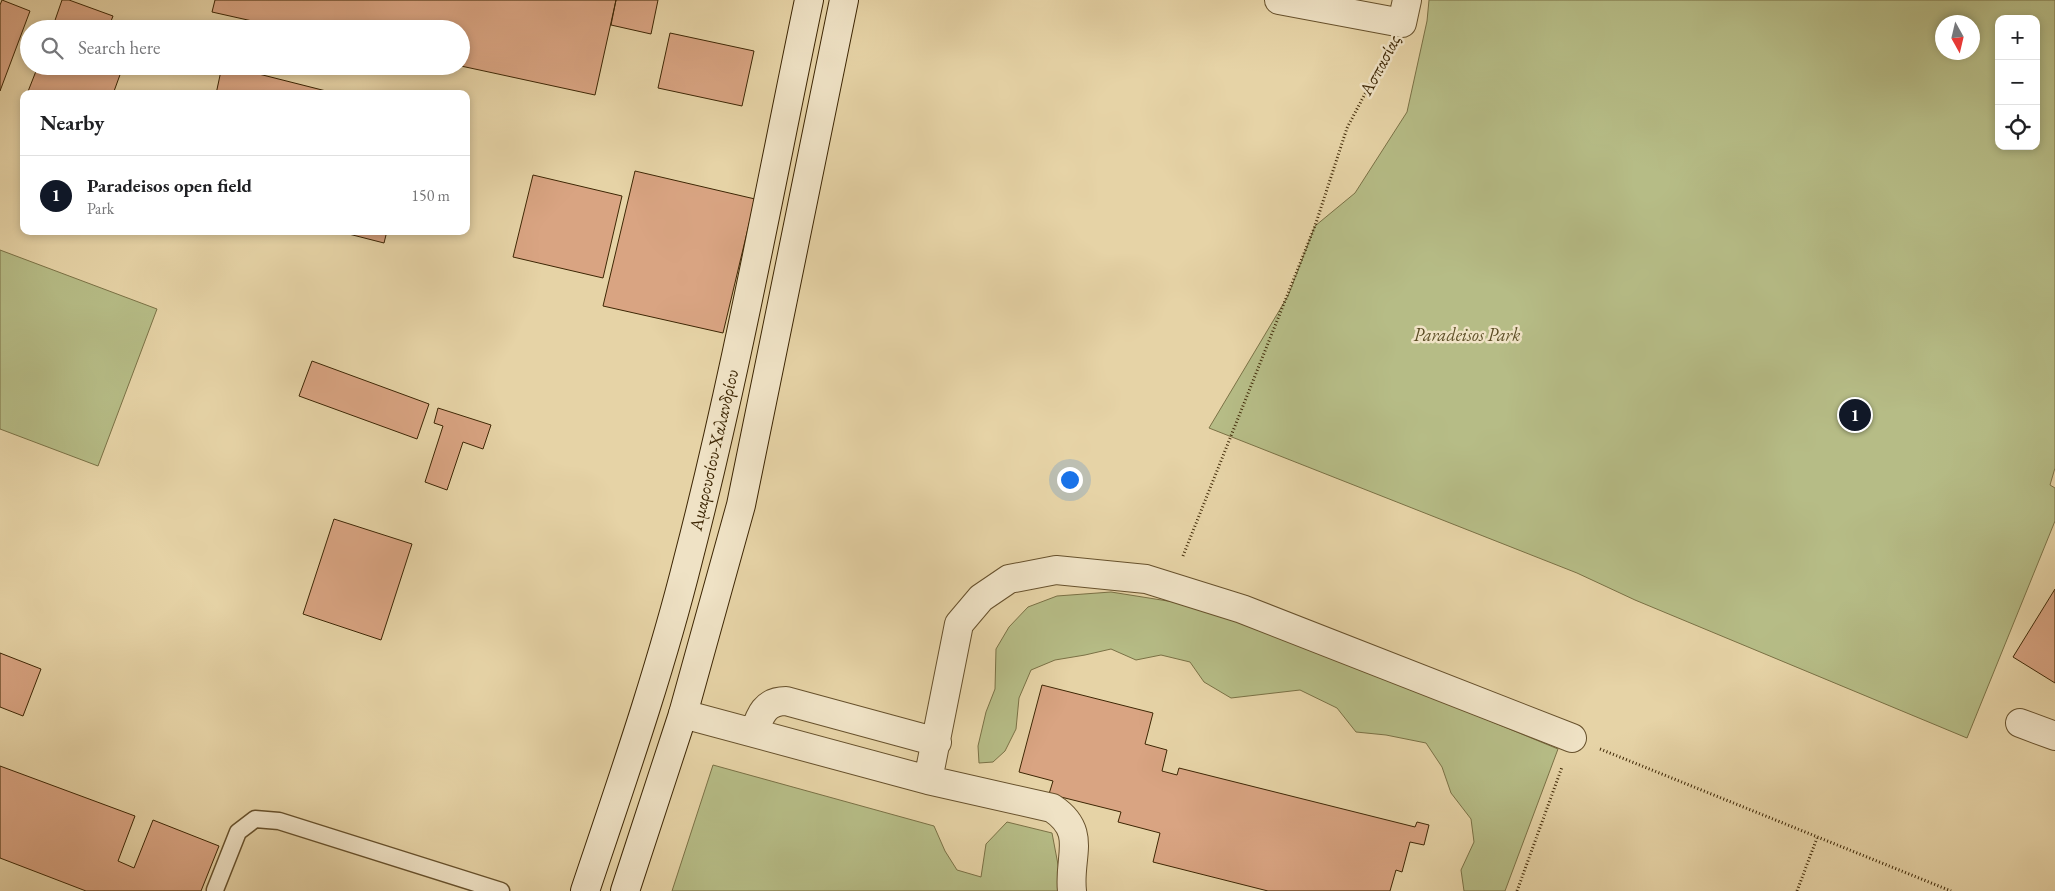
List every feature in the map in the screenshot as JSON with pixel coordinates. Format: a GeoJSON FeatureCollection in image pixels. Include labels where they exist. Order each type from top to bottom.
{"type":"FeatureCollection","features":[{"type":"Feature","properties":{"kind":"street","name":"Αμαρουσίου-Χαλανδρίου"},"geometry":{"type":"LineString","coordinates":[[586,891],[645,712],[688,561],[730,384],[808,0]]}},
{"type":"Feature","properties":{"kind":"street","name":"Αμαρουσίου-Χαλανδρίου"},"geometry":{"type":"LineString","coordinates":[[625,891],[683,714],[741,506],[844,0]]}},
{"type":"Feature","properties":{"kind":"street"},"geometry":{"type":"LineString","coordinates":[[1279,0],[1405,12]]}},
{"type":"Feature","properties":{"kind":"street"},"geometry":{"type":"LineString","coordinates":[[928,780],[960,624],[981,598],[1009,579],[1056,570],[1146,579],[1242,608],[1572,738]]}},
{"type":"Feature","properties":{"kind":"street"},"geometry":{"type":"LineString","coordinates":[[754,733],[761,713],[770,704],[786,701],[936,742]]}},
{"type":"Feature","properties":{"kind":"street"},"geometry":{"type":"LineString","coordinates":[[683,714],[928,780],[1052,808],[1067,820],[1074,836],[1072,891]]}},
{"type":"Feature","properties":{"kind":"street"},"geometry":{"type":"LineString","coordinates":[[2020,723],[2055,736]]}},
{"type":"Feature","properties":{"kind":"lane"},"geometry":{"type":"LineString","coordinates":[[215,890],[238,832],[255,819],[280,822],[501,891]]}},
{"type":"Feature","properties":{"kind":"path","name":"Ασπασίας"},"geometry":{"type":"LineString","coordinates":[[1171,586],[1302,261],[1347,128],[1405,12]]}},
{"type":"Feature","properties":{"kind":"path"},"geometry":{"type":"LineString","coordinates":[[1517,891],[1572,738],[1951,891]]}},
{"type":"Feature","properties":{"kind":"path"},"geometry":{"type":"LineString","coordinates":[[1797,891],[1817,838]]}},
{"type":"Feature","properties":{"kind":"green space","name":"Paradeisos Park"},"geometry":{"type":"Polygon","coordinates":[[[1429,0],[2055,0],[2055,468],[2050,485],[2055,488],[2055,521],[1967,738],[1635,600],[1577,573],[1209,428],[1288,296],[1315,226],[1355,193],[1407,112],[1427,21],[1429,0]]]}},
{"type":"Feature","properties":{"kind":"green space"},"geometry":{"type":"Polygon","coordinates":[[[0,250],[157,309],[98,466],[0,429],[0,250]]]}},
{"type":"Feature","properties":{"kind":"green space"},"geometry":{"type":"Polygon","coordinates":[[[1111,592],[1174,602],[1262,627],[1558,749],[1505,891],[1464,891],[1461,870],[1474,842],[1471,819],[1451,793],[1442,767],[1426,743],[1386,735],[1356,732],[1337,708],[1300,690],[1231,698],[1204,682],[1190,662],[1161,655],[1136,660],[1111,649],[1055,660],[1031,670],[1019,698],[1016,729],[1005,751],[993,762],[979,763],[978,746],[986,712],[995,689],[996,649],[1009,627],[1028,607],[1057,596],[1111,592]]]}},
{"type":"Feature","properties":{"kind":"green space"},"geometry":{"type":"Polygon","coordinates":[[[713,765],[934,826],[945,851],[957,870],[981,877],[986,844],[1007,822],[1052,833],[1063,891],[672,891],[713,765]]]}},
{"type":"Feature","properties":{"kind":"building"},"geometry":{"type":"Polygon","coordinates":[[[2,0],[30,11],[27,20],[20,20],[20,38],[0,91],[0,5],[2,0]]]}},
{"type":"Feature","properties":{"kind":"building"},"geometry":{"type":"Polygon","coordinates":[[[62,0],[69,0],[113,16],[111,20],[55,20],[62,0]]]}},
{"type":"Feature","properties":{"kind":"building"},"geometry":{"type":"Polygon","coordinates":[[[215,0],[616,0],[595,95],[470,68],[470,20],[248,20],[212,12],[215,0]]]}},
{"type":"Feature","properties":{"kind":"building"},"geometry":{"type":"Polygon","coordinates":[[[616,0],[658,0],[651,34],[611,25],[616,0]]]}},
{"type":"Feature","properties":{"kind":"building"},"geometry":{"type":"Polygon","coordinates":[[[670,33],[754,51],[742,106],[658,88],[670,33]]]}},
{"type":"Feature","properties":{"kind":"building"},"geometry":{"type":"Polygon","coordinates":[[[34,75],[120,75],[114,90],[29,90],[34,75]]]}},
{"type":"Feature","properties":{"kind":"building"},"geometry":{"type":"Polygon","coordinates":[[[220,75],[263,75],[322,90],[217,90],[220,75]]]}},
{"type":"Feature","properties":{"kind":"building"},"geometry":{"type":"Polygon","coordinates":[[[635,171],[755,199],[723,333],[603,306],[635,171]]]}},
{"type":"Feature","properties":{"kind":"building"},"geometry":{"type":"Polygon","coordinates":[[[533,175],[622,196],[603,278],[513,257],[533,175]]]}},
{"type":"Feature","properties":{"kind":"building"},"geometry":{"type":"Polygon","coordinates":[[[353,235],[386,235],[384,243],[353,235]]]}},
{"type":"Feature","properties":{"kind":"building"},"geometry":{"type":"Polygon","coordinates":[[[312,361],[429,404],[417,439],[299,396],[312,361]]]}},
{"type":"Feature","properties":{"kind":"building"},"geometry":{"type":"Polygon","coordinates":[[[438,408],[491,425],[483,449],[463,442],[447,490],[425,482],[443,426],[434,423],[438,408]]]}},
{"type":"Feature","properties":{"kind":"building"},"geometry":{"type":"Polygon","coordinates":[[[334,519],[412,544],[381,640],[303,614],[334,519]]]}},
{"type":"Feature","properties":{"kind":"building"},"geometry":{"type":"Polygon","coordinates":[[[2055,589],[2055,683],[2013,657],[2055,589]]]}},
{"type":"Feature","properties":{"kind":"building"},"geometry":{"type":"Polygon","coordinates":[[[0,653],[41,669],[23,716],[0,707],[0,653]]]}},
{"type":"Feature","properties":{"kind":"building"},"geometry":{"type":"Polygon","coordinates":[[[1042,685],[1153,713],[1145,744],[1167,750],[1162,771],[1177,775],[1179,768],[1415,827],[1417,822],[1429,825],[1424,845],[1410,842],[1402,872],[1396,870],[1390,891],[1268,891],[1153,862],[1160,833],[1118,822],[1121,812],[1049,794],[1053,781],[1019,772],[1042,685]]]}},
{"type":"Feature","properties":{"kind":"building"},"geometry":{"type":"Polygon","coordinates":[[[0,766],[135,816],[118,861],[134,868],[153,820],[219,846],[201,891],[86,891],[0,858],[0,766]]]}},
{"type":"Feature","properties":{"kind":"place","name":"Paradeisos open field"},"geometry":{"type":"Point","coordinates":[1855,415]}}]}
